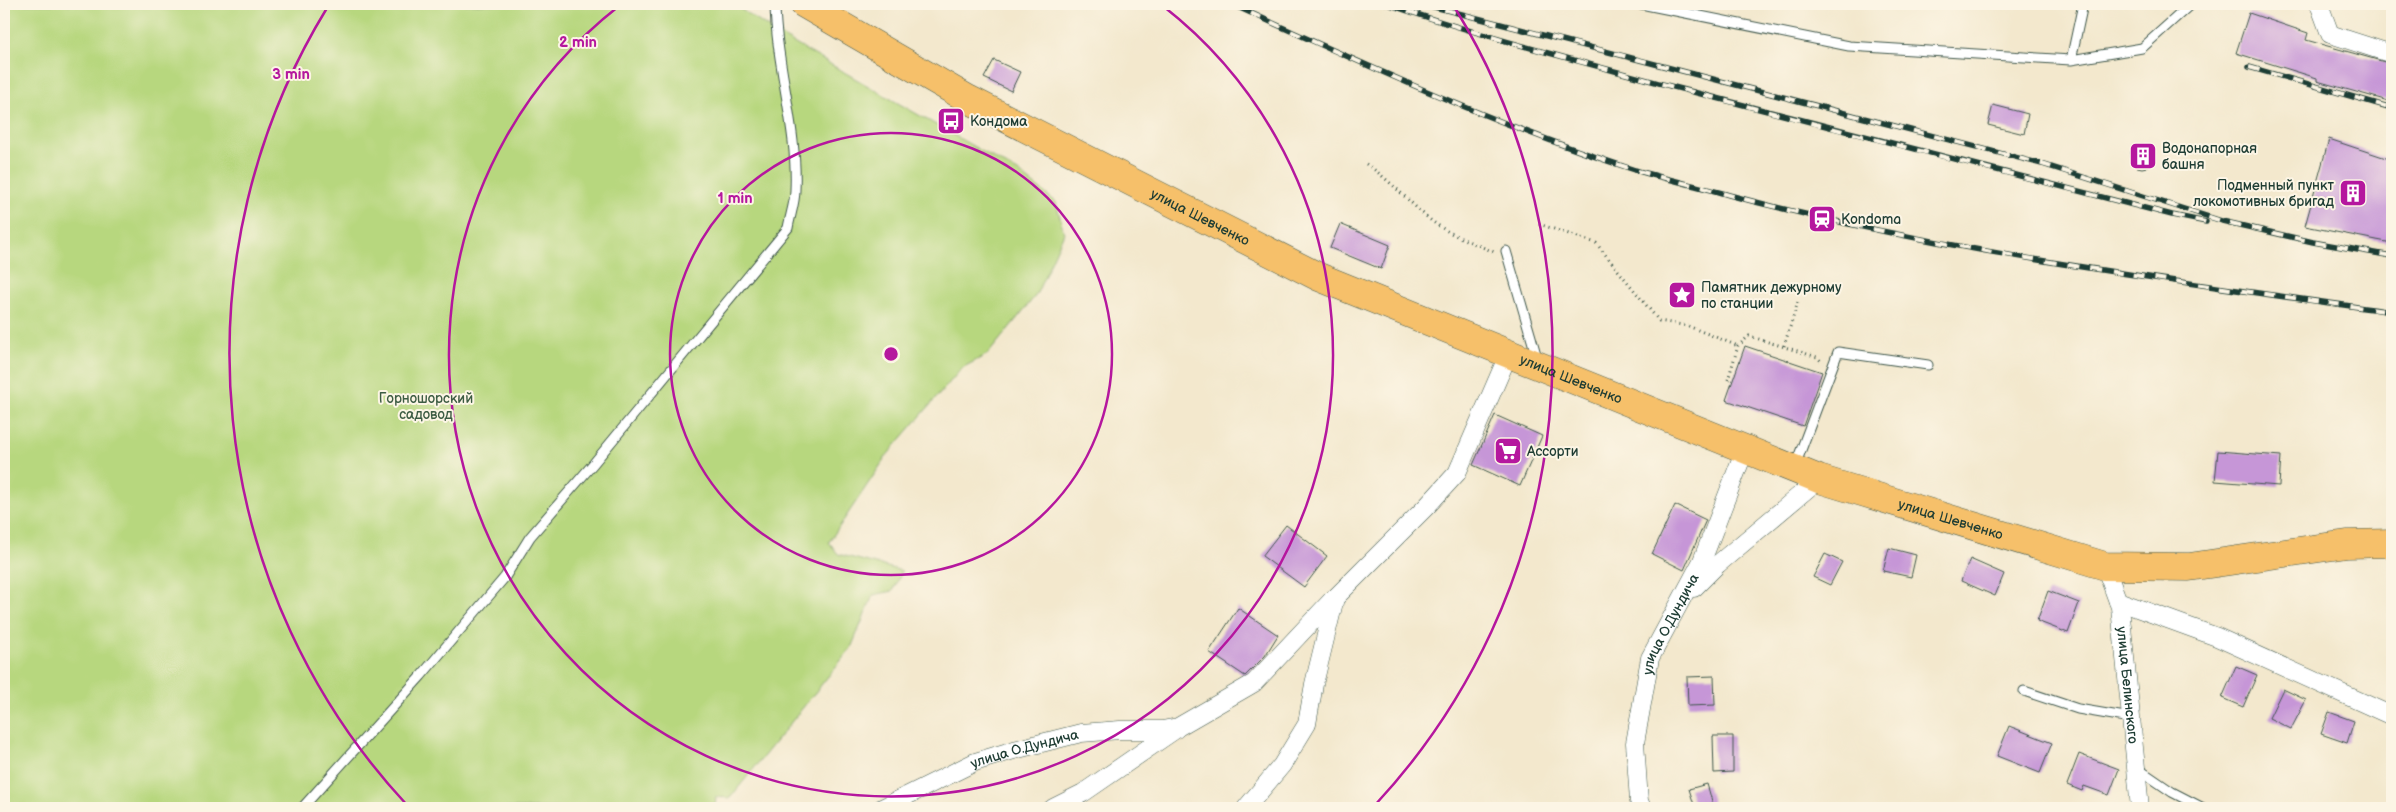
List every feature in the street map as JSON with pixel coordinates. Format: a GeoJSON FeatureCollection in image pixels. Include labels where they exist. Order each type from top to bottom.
{"type":"FeatureCollection","features":[{"type":"Feature","properties":{"kind":"main road","name":"улица Шевченко"},"geometry":{"type":"LineString","coordinates":[[804,4],[968,99],[1319,277],[1745,448],[1819,480],[2105,566],[2189,567],[2347,544],[2392,543]]}},
{"type":"Feature","properties":{"kind":"street"},"geometry":{"type":"LineString","coordinates":[[2319,4],[2330,34],[2392,54]]}},
{"type":"Feature","properties":{"kind":"street","name":"улица О.Дундича"},"geometry":{"type":"LineString","coordinates":[[1052,808],[1083,792],[1178,727],[1254,683],[1334,598],[1428,506],[1457,473],[1508,353]]}},
{"type":"Feature","properties":{"kind":"street","name":"улица О.Дундича"},"geometry":{"type":"LineString","coordinates":[[1642,808],[1639,801],[1635,743],[1650,658],[1677,604],[1702,561],[1745,448]]}},
{"type":"Feature","properties":{"kind":"street"},"geometry":{"type":"LineString","coordinates":[[1677,604],[1718,564],[1819,480]]}},
{"type":"Feature","properties":{"kind":"street","name":"улица Белинского"},"geometry":{"type":"LineString","coordinates":[[2105,566],[2118,601],[2140,808]]}},
{"type":"Feature","properties":{"kind":"street"},"geometry":{"type":"LineString","coordinates":[[1246,808],[1282,765],[1307,724],[1334,598]]}},
{"type":"Feature","properties":{"kind":"street"},"geometry":{"type":"LineString","coordinates":[[2118,601],[2217,637],[2392,716]]}},
{"type":"Feature","properties":{"kind":"street","name":"улица О.Дундича"},"geometry":{"type":"LineString","coordinates":[[882,808],[975,762],[1014,750],[1081,733],[1120,730],[1162,730],[1178,727]]}},
{"type":"Feature","properties":{"kind":"lane"},"geometry":{"type":"LineString","coordinates":[[302,808],[420,676],[505,577],[530,537],[593,464],[788,228],[795,191],[794,154],[776,33],[775,4]]}},
{"type":"Feature","properties":{"kind":"lane"},"geometry":{"type":"LineString","coordinates":[[1641,4],[1681,8],[1849,46],[2071,60],[2142,48],[2192,4]]}},
{"type":"Feature","properties":{"kind":"lane"},"geometry":{"type":"LineString","coordinates":[[2071,60],[2083,4]]}},
{"type":"Feature","properties":{"kind":"lane"},"geometry":{"type":"LineString","coordinates":[[1507,255],[1540,366]]}},
{"type":"Feature","properties":{"kind":"lane"},"geometry":{"type":"LineString","coordinates":[[1794,469],[1838,352],[1928,365]]}},
{"type":"Feature","properties":{"kind":"lane"},"geometry":{"type":"LineString","coordinates":[[2024,691],[2078,709],[2131,718]]}},
{"type":"Feature","properties":{"kind":"lane"},"geometry":{"type":"LineString","coordinates":[[2136,767],[2172,792],[2202,808]]}},
{"type":"Feature","properties":{"kind":"path"},"geometry":{"type":"LineString","coordinates":[[1366,164],[1378,172],[1429,219],[1452,235],[1507,255]]}},
{"type":"Feature","properties":{"kind":"path"},"geometry":{"type":"LineString","coordinates":[[1540,224],[1596,243],[1659,320],[1688,326],[1738,346]]}},
{"type":"Feature","properties":{"kind":"path"},"geometry":{"type":"LineString","coordinates":[[1784,346],[1798,302]]}},
{"type":"Feature","properties":{"kind":"path"},"geometry":{"type":"LineString","coordinates":[[1728,380],[1738,346],[1749,336],[1817,357],[1830,374]]}},
{"type":"Feature","properties":{"kind":"green space","name":"Горношорский садовод"},"geometry":{"type":"Polygon","coordinates":[[[4,4],[733,4],[776,33],[1018,172],[1056,202],[1064,233],[1036,295],[988,354],[962,368],[888,454],[829,542],[838,554],[902,571],[893,591],[873,595],[851,648],[730,798],[716,797],[715,808],[4,808],[4,4]]]}},
{"type":"Feature","properties":{"kind":"building"},"geometry":{"type":"Polygon","coordinates":[[[2249,13],[2308,33],[2306,40],[2392,64],[2392,102],[2317,81],[2317,78],[2236,53],[2249,13]]]}},
{"type":"Feature","properties":{"kind":"building"},"geometry":{"type":"Polygon","coordinates":[[[994,60],[1020,72],[1011,91],[984,78],[994,60]]]}},
{"type":"Feature","properties":{"kind":"building"},"geometry":{"type":"Polygon","coordinates":[[[1993,105],[2028,114],[2024,134],[1988,125],[1993,105]]]}},
{"type":"Feature","properties":{"kind":"building","name":"Подменный пункт локомотивных бригад"},"geometry":{"type":"Polygon","coordinates":[[[2329,139],[2392,160],[2392,243],[2305,226],[2329,139]]]}},
{"type":"Feature","properties":{"kind":"building","name":"Водонапорная башня"},"geometry":{"type":"Polygon","coordinates":[[[2142,144],[2151,147],[2154,156],[2151,165],[2142,168],[2133,165],[2130,156],[2133,147],[2142,144]]]}},
{"type":"Feature","properties":{"kind":"building"},"geometry":{"type":"Polygon","coordinates":[[[1340,224],[1390,245],[1381,269],[1330,248],[1340,224]]]}},
{"type":"Feature","properties":{"kind":"building"},"geometry":{"type":"Polygon","coordinates":[[[1745,346],[1822,372],[1803,426],[1726,400],[1745,346]]]}},
{"type":"Feature","properties":{"kind":"building","name":"Ассорти"},"geometry":{"type":"Polygon","coordinates":[[[1495,415],[1542,436],[1520,486],[1473,465],[1495,415]]]}},
{"type":"Feature","properties":{"kind":"building"},"geometry":{"type":"Polygon","coordinates":[[[2218,451],[2281,456],[2279,486],[2215,481],[2218,451]]]}},
{"type":"Feature","properties":{"kind":"building"},"geometry":{"type":"Polygon","coordinates":[[[1675,505],[1706,520],[1684,570],[1652,554],[1675,505]]]}},
{"type":"Feature","properties":{"kind":"building"},"geometry":{"type":"Polygon","coordinates":[[[1286,525],[1327,556],[1304,587],[1262,556],[1286,525]]]}},
{"type":"Feature","properties":{"kind":"building"},"geometry":{"type":"Polygon","coordinates":[[[1889,548],[1916,555],[1911,577],[1883,571],[1889,548]]]}},
{"type":"Feature","properties":{"kind":"building"},"geometry":{"type":"Polygon","coordinates":[[[1825,554],[1842,562],[1830,585],[1813,577],[1825,554]]]}},
{"type":"Feature","properties":{"kind":"building"},"geometry":{"type":"Polygon","coordinates":[[[1970,559],[2004,574],[1995,596],[1961,581],[1970,559]]]}},
{"type":"Feature","properties":{"kind":"building"},"geometry":{"type":"Polygon","coordinates":[[[2048,591],[2079,603],[2068,633],[2037,621],[2048,591]]]}},
{"type":"Feature","properties":{"kind":"building"},"geometry":{"type":"Polygon","coordinates":[[[1238,608],[1278,635],[1265,656],[1245,676],[1209,652],[1238,608]]]}},
{"type":"Feature","properties":{"kind":"building"},"geometry":{"type":"Polygon","coordinates":[[[2236,666],[2257,675],[2243,707],[2222,698],[2236,666]]]}},
{"type":"Feature","properties":{"kind":"building"},"geometry":{"type":"Polygon","coordinates":[[[1714,676],[1715,705],[1688,706],[1687,677],[1714,676]]]}},
{"type":"Feature","properties":{"kind":"building"},"geometry":{"type":"Polygon","coordinates":[[[2283,689],[2306,700],[2291,729],[2269,718],[2283,689]]]}},
{"type":"Feature","properties":{"kind":"building"},"geometry":{"type":"Polygon","coordinates":[[[2329,712],[2354,721],[2347,743],[2321,734],[2329,712]]]}},
{"type":"Feature","properties":{"kind":"building"},"geometry":{"type":"Polygon","coordinates":[[[2009,726],[2052,743],[2040,773],[1997,756],[2009,726]]]}},
{"type":"Feature","properties":{"kind":"building"},"geometry":{"type":"Polygon","coordinates":[[[1713,736],[1733,736],[1733,772],[1714,773],[1713,736]]]}},
{"type":"Feature","properties":{"kind":"building"},"geometry":{"type":"Polygon","coordinates":[[[2079,754],[2119,769],[2109,795],[2084,786],[2082,791],[2067,785],[2079,754]]]}},
{"type":"Feature","properties":{"kind":"building"},"geometry":{"type":"Polygon","coordinates":[[[1707,784],[1714,808],[1695,808],[1689,789],[1707,784]]]}},
{"type":"Feature","properties":{"kind":"railway"},"geometry":{"type":"LineString","coordinates":[[1231,4],[1430,93],[1532,134],[1635,170],[1729,195],[1893,233],[1976,249],[2142,276],[2392,312]]}},
{"type":"Feature","properties":{"kind":"railway"},"geometry":{"type":"LineString","coordinates":[[1387,4],[1492,37],[1670,86],[2172,215],[2206,222]]}},
{"type":"Feature","properties":{"kind":"railway"},"geometry":{"type":"LineString","coordinates":[[1423,4],[2042,164],[2222,221],[2313,242],[2392,256]]}},
{"type":"Feature","properties":{"kind":"railway"},"geometry":{"type":"LineString","coordinates":[[2249,67],[2392,108]]}},
{"type":"Feature","properties":{"kind":"place","name":"Кондома"},"geometry":{"type":"Point","coordinates":[951,121]}},
{"type":"Feature","properties":{"kind":"place","name":"Водонапорная башня"},"geometry":{"type":"Point","coordinates":[2143,156]}},
{"type":"Feature","properties":{"kind":"place","name":"Подменный пункт локомотивных бригад"},"geometry":{"type":"Point","coordinates":[2353,193]}},
{"type":"Feature","properties":{"kind":"place","name":"Kondoma"},"geometry":{"type":"Point","coordinates":[1822,219]}},
{"type":"Feature","properties":{"kind":"place","name":"Памятник дежурному по станции"},"geometry":{"type":"Point","coordinates":[1682,295]}},
{"type":"Feature","properties":{"kind":"place","name":"Ассорти"},"geometry":{"type":"Point","coordinates":[1508,451]}}]}
